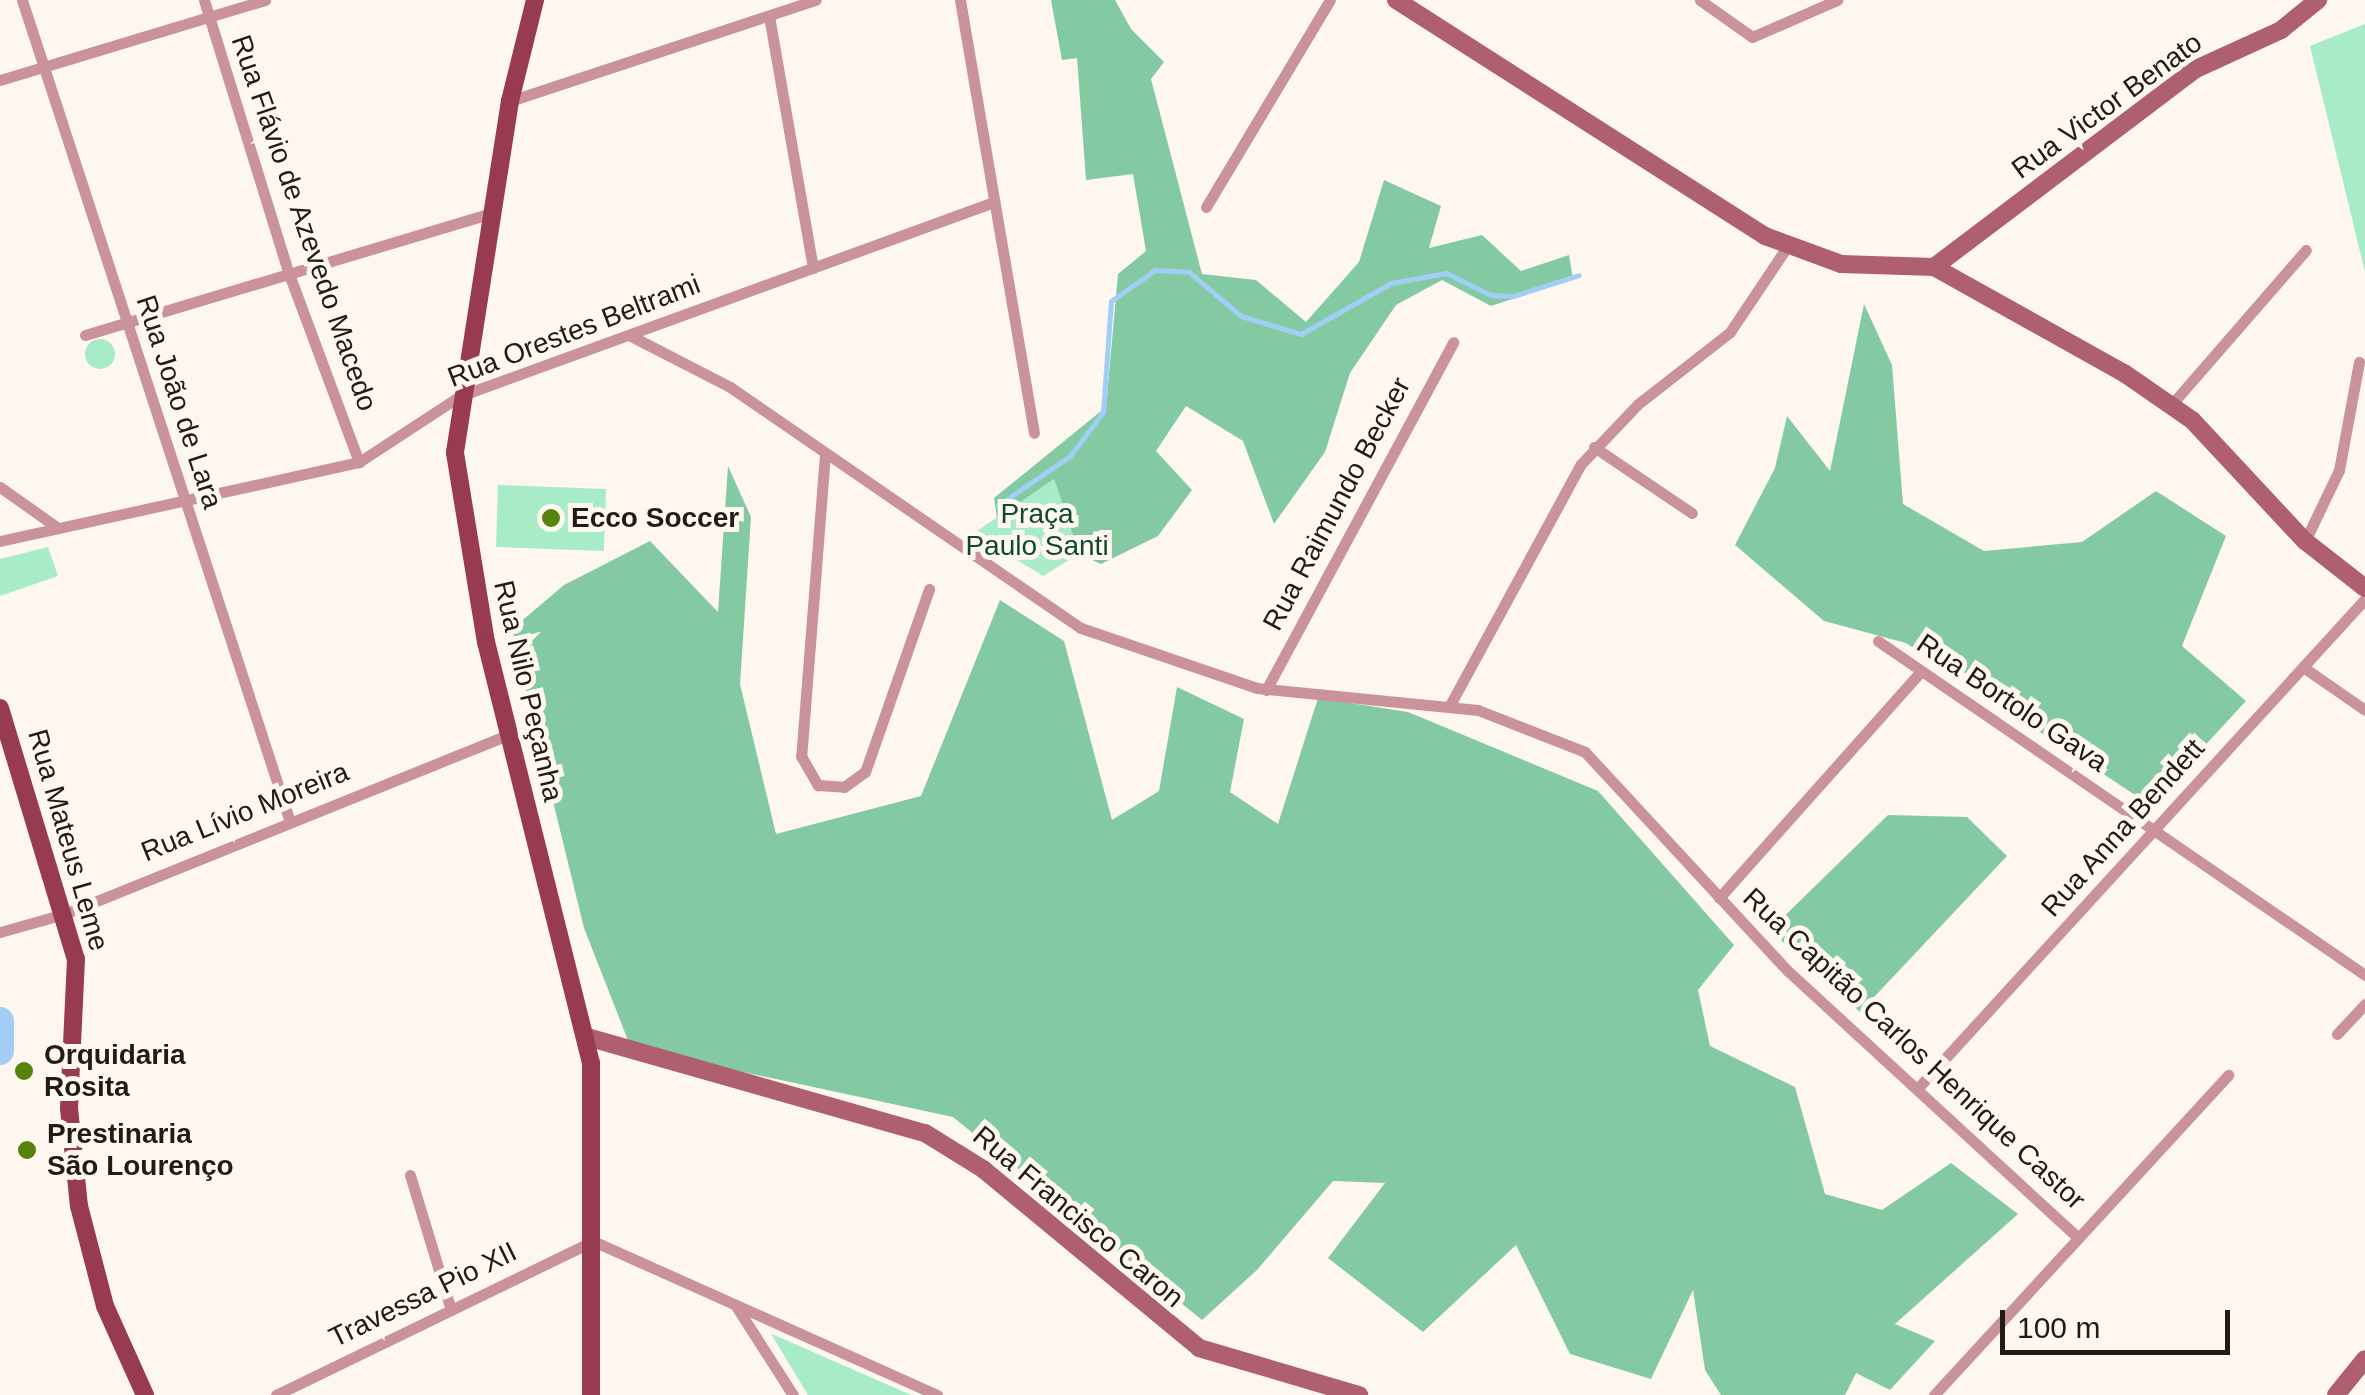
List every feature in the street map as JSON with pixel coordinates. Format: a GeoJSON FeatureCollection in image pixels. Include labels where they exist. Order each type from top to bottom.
{"type":"FeatureCollection","features":[{"type":"Feature","properties":{"kind":"main road","name":"Rua Nilo Peçanha"},"geometry":{"type":"LineString","coordinates":[[535,0],[510,101],[460,396],[457,478],[508,735],[587,1037],[594,1096],[592,1395]]}},
{"type":"Feature","properties":{"kind":"main road","name":"Rua Mateus Leme"},"geometry":{"type":"LineString","coordinates":[[0,708],[67,913],[79,984],[69,1108],[73,1171],[97,1280],[145,1395]]}},
{"type":"Feature","properties":{"kind":"street","name":"Rua João de Lara"},"geometry":{"type":"LineString","coordinates":[[22,0],[289,820]]}},
{"type":"Feature","properties":{"kind":"street","name":"Rua Flávio de Azevedo Macedo"},"geometry":{"type":"LineString","coordinates":[[204,0],[288,274],[359,462]]}},
{"type":"Feature","properties":{"kind":"street"},"geometry":{"type":"LineString","coordinates":[[0,80],[265,0]]}},
{"type":"Feature","properties":{"kind":"street"},"geometry":{"type":"LineString","coordinates":[[510,101],[816,0]]}},
{"type":"Feature","properties":{"kind":"street"},"geometry":{"type":"LineString","coordinates":[[960,0],[1034,433]]}},
{"type":"Feature","properties":{"kind":"street"},"geometry":{"type":"LineString","coordinates":[[1206,207],[1330,0]]}},
{"type":"Feature","properties":{"kind":"street"},"geometry":{"type":"LineString","coordinates":[[1396,0],[1786,247],[1842,264],[1934,268],[2172,404],[2305,541],[2365,588]]}},
{"type":"Feature","properties":{"kind":"street"},"geometry":{"type":"LineString","coordinates":[[1700,0],[1752,37],[1838,0]]}},
{"type":"Feature","properties":{"kind":"street","name":"Rua Victor Benato"},"geometry":{"type":"LineString","coordinates":[[1934,268],[2196,68],[2281,30],[2318,0]]}},
{"type":"Feature","properties":{"kind":"street"},"geometry":{"type":"LineString","coordinates":[[768,16],[814,268]]}},
{"type":"Feature","properties":{"kind":"street","name":"Rua Orestes Beltrami"},"geometry":{"type":"LineString","coordinates":[[0,540],[359,462],[460,396],[994,202]]}},
{"type":"Feature","properties":{"kind":"street"},"geometry":{"type":"LineString","coordinates":[[85,335],[492,213]]}},
{"type":"Feature","properties":{"kind":"street"},"geometry":{"type":"LineString","coordinates":[[1450,705],[1594,447],[1730,332],[1786,247]]}},
{"type":"Feature","properties":{"kind":"street"},"geometry":{"type":"LineString","coordinates":[[2172,404],[2306,250]]}},
{"type":"Feature","properties":{"kind":"street","name":"Rua Capitão Carlos Henrique Castor"},"geometry":{"type":"LineString","coordinates":[[629,335],[730,387],[1081,628],[1266,690],[1450,705],[1507,718],[1585,752],[1718,898],[2076,1236]]}},
{"type":"Feature","properties":{"kind":"street","name":"Rua Raimundo Becker"},"geometry":{"type":"LineString","coordinates":[[1266,690],[1453,342]]}},
{"type":"Feature","properties":{"kind":"street"},"geometry":{"type":"LineString","coordinates":[[2305,541],[2339,470],[2359,362]]}},
{"type":"Feature","properties":{"kind":"street"},"geometry":{"type":"LineString","coordinates":[[1594,447],[1692,513]]}},
{"type":"Feature","properties":{"kind":"street"},"geometry":{"type":"LineString","coordinates":[[825,454],[801,756],[818,785],[844,787],[866,772],[929,589]]}},
{"type":"Feature","properties":{"kind":"street"},"geometry":{"type":"LineString","coordinates":[[0,487],[58,528]]}},
{"type":"Feature","properties":{"kind":"street","name":"Rua Anna Bendett"},"geometry":{"type":"LineString","coordinates":[[1917,1089],[2365,599]]}},
{"type":"Feature","properties":{"kind":"street","name":"Rua Bortolo Gava"},"geometry":{"type":"LineString","coordinates":[[1878,641],[2365,975]]}},
{"type":"Feature","properties":{"kind":"street"},"geometry":{"type":"LineString","coordinates":[[2303,667],[2365,710]]}},
{"type":"Feature","properties":{"kind":"street"},"geometry":{"type":"LineString","coordinates":[[1718,898],[1921,670]]}},
{"type":"Feature","properties":{"kind":"street","name":"Rua Lívio Moreira"},"geometry":{"type":"LineString","coordinates":[[0,932],[67,913],[289,820],[508,735]]}},
{"type":"Feature","properties":{"kind":"street"},"geometry":{"type":"LineString","coordinates":[[2337,1034],[2365,1004]]}},
{"type":"Feature","properties":{"kind":"street","name":"Rua Francisco Caron"},"geometry":{"type":"LineString","coordinates":[[587,1037],[935,1138],[974,1162],[1199,1348],[1360,1395]]}},
{"type":"Feature","properties":{"kind":"street"},"geometry":{"type":"LineString","coordinates":[[1934,1395],[2076,1236],[2228,1075]]}},
{"type":"Feature","properties":{"kind":"street"},"geometry":{"type":"LineString","coordinates":[[410,1175],[451,1310]]}},
{"type":"Feature","properties":{"kind":"street"},"geometry":{"type":"LineString","coordinates":[[593,1241],[937,1395]]}},
{"type":"Feature","properties":{"kind":"street","name":"Travessa Pio XII"},"geometry":{"type":"LineString","coordinates":[[276,1395],[593,1241]]}},
{"type":"Feature","properties":{"kind":"street"},"geometry":{"type":"LineString","coordinates":[[735,1304],[792,1395]]}},
{"type":"Feature","properties":{"kind":"street"},"geometry":{"type":"LineString","coordinates":[[2336,1395],[2365,1359]]}},
{"type":"Feature","properties":{"kind":"green space"},"geometry":{"type":"Polygon","coordinates":[[[1051,0],[1115,0],[1131,29],[1164,62],[1151,79],[1202,274],[1256,280],[1306,322],[1359,262],[1384,180],[1441,206],[1429,248],[1482,235],[1521,271],[1569,255],[1573,279],[1491,306],[1442,280],[1396,305],[1350,373],[1325,452],[1274,524],[1243,441],[1186,406],[1156,451],[1192,490],[1158,536],[1101,564],[1079,554],[1054,479],[997,518],[994,498],[1106,407],[1118,274],[1146,251],[1133,174],[1086,180],[1077,58],[1062,60],[1051,0]]]}},
{"type":"Feature","properties":{"kind":"green space"},"geometry":{"type":"Polygon","coordinates":[[[2365,24],[2365,272],[2310,46],[2365,24]]]}},
{"type":"Feature","properties":{"kind":"green space"},"geometry":{"type":"Polygon","coordinates":[[[1864,304],[1892,365],[1903,504],[1984,551],[2082,542],[2156,491],[2226,536],[2182,646],[2246,701],[2150,805],[1906,643],[1824,621],[1735,545],[1775,468],[1787,416],[1830,471],[1864,304]]]}},
{"type":"Feature","properties":{"kind":"green space"},"geometry":{"type":"Polygon","coordinates":[[[100,339],[111,343],[115,354],[111,365],[100,369],[89,365],[85,354],[89,343],[100,339]]]}},
{"type":"Feature","properties":{"kind":"green space"},"geometry":{"type":"Polygon","coordinates":[[[728,466],[751,517],[740,684],[776,834],[921,796],[1000,600],[1064,641],[1112,820],[1159,791],[1177,687],[1244,719],[1230,792],[1278,824],[1318,698],[1408,712],[1598,791],[1734,945],[1698,990],[1710,1046],[1795,1087],[1825,1194],[1882,1210],[1951,1163],[2018,1214],[1895,1324],[1935,1341],[1890,1390],[1856,1373],[1845,1395],[1721,1395],[1705,1370],[1693,1290],[1651,1379],[1570,1354],[1516,1245],[1423,1332],[1328,1258],[1385,1183],[1333,1181],[1257,1270],[1202,1320],[953,1117],[631,1048],[584,928],[511,630],[564,585],[650,541],[718,612],[728,466]]]}},
{"type":"Feature","properties":{"kind":"green space","name":"Praça Paulo Santi"},"geometry":{"type":"Polygon","coordinates":[[[1054,479],[1079,554],[1043,576],[974,533],[1054,479]]]}},
{"type":"Feature","properties":{"kind":"green space","name":"Ecco Soccer"},"geometry":{"type":"Polygon","coordinates":[[[498,485],[606,489],[604,551],[496,547],[498,485]]]}},
{"type":"Feature","properties":{"kind":"green space"},"geometry":{"type":"Polygon","coordinates":[[[48,547],[58,576],[0,596],[0,559],[48,547]]]}},
{"type":"Feature","properties":{"kind":"green space"},"geometry":{"type":"Polygon","coordinates":[[[1888,815],[1967,817],[2007,856],[1860,1012],[1770,930],[1888,815]]]}},
{"type":"Feature","properties":{"kind":"green space"},"geometry":{"type":"Polygon","coordinates":[[[772,1334],[911,1395],[808,1395],[772,1334]]]}},
{"type":"Feature","properties":{"kind":"waterway"},"geometry":{"type":"LineString","coordinates":[[998,505],[1070,456],[1103,412],[1111,301],[1155,270],[1189,272],[1241,316],[1301,334],[1391,283],[1446,273],[1491,295],[1513,296],[1579,275]]}},
{"type":"Feature","properties":{"kind":"waterway"},"geometry":{"type":"LineString","coordinates":[[0,1021],[0,1051]]}},
{"type":"Feature","properties":{"kind":"place","name":"Ecco Soccer"},"geometry":{"type":"Point","coordinates":[551,518]}},
{"type":"Feature","properties":{"kind":"place","name":"Orquidaria Rosita"},"geometry":{"type":"Point","coordinates":[24,1071]}},
{"type":"Feature","properties":{"kind":"place","name":"Prestinaria São Lourenço"},"geometry":{"type":"Point","coordinates":[27,1150]}}]}
